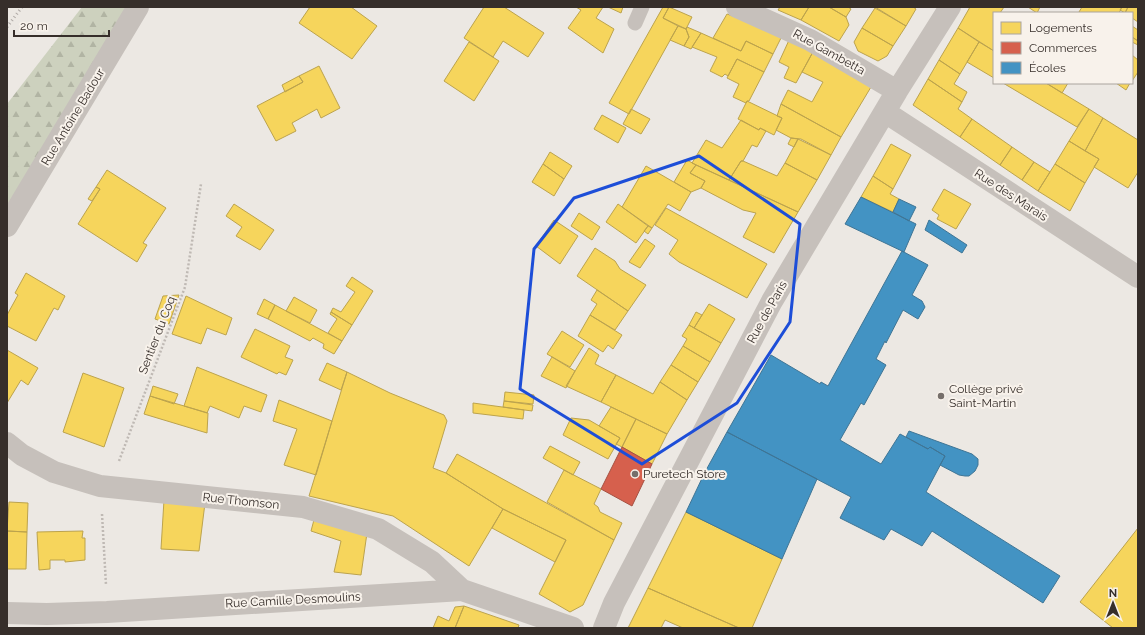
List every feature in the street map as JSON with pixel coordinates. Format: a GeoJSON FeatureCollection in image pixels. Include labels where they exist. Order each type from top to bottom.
{"type":"FeatureCollection","features":[{"type":"Feature","properties":{"kind":"street","name":"Rue Antoine Badour"},"geometry":{"type":"LineString","coordinates":[[7,226],[138,7]]}},
{"type":"Feature","properties":{"kind":"street","name":"Rue Gambetta"},"geometry":{"type":"LineString","coordinates":[[737,7],[810,40],[897,91]]}},
{"type":"Feature","properties":{"kind":"street","name":"Rue de Paris"},"geometry":{"type":"LineString","coordinates":[[604,628],[618,596],[772,301],[897,91],[950,7]]}},
{"type":"Feature","properties":{"kind":"street","name":"Rue des Marais"},"geometry":{"type":"LineString","coordinates":[[885,112],[1138,277]]}},
{"type":"Feature","properties":{"kind":"street","name":"Rue Thomson"},"geometry":{"type":"LineString","coordinates":[[7,443],[22,455],[54,472],[105,487],[303,508],[378,529],[432,562],[462,590]]}},
{"type":"Feature","properties":{"kind":"street","name":"Rue Camille Desmoulins"},"geometry":{"type":"LineString","coordinates":[[7,613],[44,621],[115,611],[462,590],[573,628]]}},
{"type":"Feature","properties":{"kind":"lane"},"geometry":{"type":"LineString","coordinates":[[635,23],[642,7]]}},
{"type":"Feature","properties":{"kind":"path","name":"Sentier du Coq"},"geometry":{"type":"LineString","coordinates":[[105,487],[185,287],[201,184]]}},
{"type":"Feature","properties":{"kind":"path"},"geometry":{"type":"LineString","coordinates":[[105,487],[106,588]]}},
{"type":"Feature","properties":{"kind":"highlighted area"},"geometry":{"type":"Polygon","coordinates":[[[699,156],[800,224],[790,322],[737,403],[642,464],[520,389],[534,249],[574,198],[699,156]]]}},
{"type":"Feature","properties":{"kind":"green space"},"geometry":{"type":"Polygon","coordinates":[[[82,7],[130,7],[7,208],[7,104],[82,7]]]}},
{"type":"Feature","properties":{"kind":"building: Logements"},"geometry":{"type":"Polygon","coordinates":[[[310,7],[351,7],[377,26],[352,59],[299,23],[310,7]]]}},
{"type":"Feature","properties":{"kind":"building: Logements"},"geometry":{"type":"Polygon","coordinates":[[[484,7],[504,7],[544,33],[528,57],[503,41],[493,57],[464,38],[484,7]]]}},
{"type":"Feature","properties":{"kind":"building: Logements"},"geometry":{"type":"Polygon","coordinates":[[[576,7],[603,7],[596,18],[614,29],[603,53],[568,28],[581,10],[576,7]]]}},
{"type":"Feature","properties":{"kind":"building: Logements"},"geometry":{"type":"Polygon","coordinates":[[[608,7],[623,7],[621,13],[608,7]]]}},
{"type":"Feature","properties":{"kind":"building: Logements"},"geometry":{"type":"Polygon","coordinates":[[[663,7],[669,7],[663,18],[678,26],[629,114],[609,103],[663,7]]]}},
{"type":"Feature","properties":{"kind":"building: Logements"},"geometry":{"type":"Polygon","coordinates":[[[669,7],[692,17],[686,29],[663,18],[669,7]]]}},
{"type":"Feature","properties":{"kind":"building: Logements"},"geometry":{"type":"Polygon","coordinates":[[[780,7],[809,7],[801,20],[778,10],[780,7]]]}},
{"type":"Feature","properties":{"kind":"building: Logements"},"geometry":{"type":"Polygon","coordinates":[[[809,7],[829,7],[846,17],[849,25],[839,41],[801,20],[809,7]]]}},
{"type":"Feature","properties":{"kind":"building: Logements"},"geometry":{"type":"Polygon","coordinates":[[[829,7],[848,7],[851,9],[846,17],[829,7]]]}},
{"type":"Feature","properties":{"kind":"building: Logements"},"geometry":{"type":"Polygon","coordinates":[[[875,7],[913,7],[916,9],[906,26],[875,7]]]}},
{"type":"Feature","properties":{"kind":"building: Logements"},"geometry":{"type":"Polygon","coordinates":[[[970,7],[1004,7],[1001,12],[993,12],[993,50],[958,28],[970,7]]]}},
{"type":"Feature","properties":{"kind":"building: Logements"},"geometry":{"type":"Polygon","coordinates":[[[1028,7],[1040,7],[1038,12],[1028,7]]]}},
{"type":"Feature","properties":{"kind":"building: Logements"},"geometry":{"type":"Polygon","coordinates":[[[1082,7],[1122,7],[1120,12],[1079,12],[1082,7]]]}},
{"type":"Feature","properties":{"kind":"building: Logements"},"geometry":{"type":"Polygon","coordinates":[[[1122,7],[1128,7],[1126,12],[1120,10],[1122,7]]]}},
{"type":"Feature","properties":{"kind":"building: Logements"},"geometry":{"type":"Polygon","coordinates":[[[1128,7],[1138,7],[1138,22],[1133,19],[1133,12],[1126,12],[1128,7]]]}},
{"type":"Feature","properties":{"kind":"building: Logements"},"geometry":{"type":"Polygon","coordinates":[[[875,8],[906,26],[893,46],[862,28],[875,8]]]}},
{"type":"Feature","properties":{"kind":"building: Logements"},"geometry":{"type":"Polygon","coordinates":[[[727,14],[783,34],[773,54],[746,41],[741,51],[713,38],[727,14]]]}},
{"type":"Feature","properties":{"kind":"building: Logements"},"geometry":{"type":"Polygon","coordinates":[[[678,26],[686,29],[689,37],[684,46],[670,40],[678,26]]]}},
{"type":"Feature","properties":{"kind":"building: Logements"},"geometry":{"type":"Polygon","coordinates":[[[687,27],[701,33],[691,49],[684,46],[689,37],[686,29],[687,27]]]}},
{"type":"Feature","properties":{"kind":"building: Logements"},"geometry":{"type":"Polygon","coordinates":[[[1133,27],[1138,30],[1138,41],[1133,38],[1133,27]]]}},
{"type":"Feature","properties":{"kind":"building: Logements"},"geometry":{"type":"Polygon","coordinates":[[[862,28],[893,46],[887,56],[878,61],[858,51],[854,42],[862,28]]]}},
{"type":"Feature","properties":{"kind":"building: Logements"},"geometry":{"type":"Polygon","coordinates":[[[958,28],[979,42],[960,74],[939,60],[958,28]]]}},
{"type":"Feature","properties":{"kind":"building: Logements"},"geometry":{"type":"Polygon","coordinates":[[[701,33],[741,51],[746,41],[773,54],[764,72],[737,59],[728,76],[725,74],[722,77],[710,71],[717,57],[692,47],[701,33]]]}},
{"type":"Feature","properties":{"kind":"building: Logements"},"geometry":{"type":"Polygon","coordinates":[[[790,38],[814,50],[796,83],[784,78],[789,67],[779,62],[790,38]]]}},
{"type":"Feature","properties":{"kind":"building: Logements"},"geometry":{"type":"Polygon","coordinates":[[[1133,38],[1138,41],[1138,45],[1133,42],[1133,38]]]}},
{"type":"Feature","properties":{"kind":"building: Logements"},"geometry":{"type":"Polygon","coordinates":[[[469,42],[499,61],[474,101],[444,81],[469,42]]]}},
{"type":"Feature","properties":{"kind":"building: Logements"},"geometry":{"type":"Polygon","coordinates":[[[979,42],[993,50],[993,77],[967,62],[979,42]]]}},
{"type":"Feature","properties":{"kind":"building: Logements"},"geometry":{"type":"Polygon","coordinates":[[[814,50],[871,87],[841,137],[781,104],[788,90],[812,102],[823,82],[802,72],[814,50]]]}},
{"type":"Feature","properties":{"kind":"building: Logements"},"geometry":{"type":"Polygon","coordinates":[[[1133,56],[1138,60],[1138,72],[1133,80],[1133,56]]]}},
{"type":"Feature","properties":{"kind":"building: Logements"},"geometry":{"type":"Polygon","coordinates":[[[737,59],[764,72],[749,101],[746,103],[733,97],[739,84],[727,78],[737,59]]]}},
{"type":"Feature","properties":{"kind":"building: Logements"},"geometry":{"type":"Polygon","coordinates":[[[939,60],[960,74],[954,84],[967,92],[962,102],[928,79],[939,60]]]}},
{"type":"Feature","properties":{"kind":"building: Logements"},"geometry":{"type":"Polygon","coordinates":[[[319,66],[340,108],[321,118],[317,109],[292,123],[296,131],[276,141],[257,106],[303,82],[299,76],[319,66]]]}},
{"type":"Feature","properties":{"kind":"building: Logements"},"geometry":{"type":"Polygon","coordinates":[[[299,76],[303,82],[285,92],[282,85],[299,76]]]}},
{"type":"Feature","properties":{"kind":"building: Logements"},"geometry":{"type":"Polygon","coordinates":[[[928,79],[962,102],[958,109],[972,119],[960,137],[913,105],[928,79]]]}},
{"type":"Feature","properties":{"kind":"building: Logements"},"geometry":{"type":"Polygon","coordinates":[[[1005,84],[1048,84],[1089,109],[1077,127],[1005,84]]]}},
{"type":"Feature","properties":{"kind":"building: Logements"},"geometry":{"type":"Polygon","coordinates":[[[1048,84],[1067,84],[1062,93],[1048,84]]]}},
{"type":"Feature","properties":{"kind":"building: Logements"},"geometry":{"type":"Polygon","coordinates":[[[1117,84],[1129,84],[1126,90],[1117,84]]]}},
{"type":"Feature","properties":{"kind":"building: Logements"},"geometry":{"type":"Polygon","coordinates":[[[747,101],[782,118],[774,135],[760,128],[759,130],[738,119],[747,101]]]}},
{"type":"Feature","properties":{"kind":"building: Logements"},"geometry":{"type":"Polygon","coordinates":[[[781,104],[841,137],[831,155],[801,139],[791,138],[776,130],[782,118],[777,116],[781,104]]]}},
{"type":"Feature","properties":{"kind":"building: Logements"},"geometry":{"type":"Polygon","coordinates":[[[631,109],[650,119],[641,134],[623,124],[631,109]]]}},
{"type":"Feature","properties":{"kind":"building: Logements"},"geometry":{"type":"Polygon","coordinates":[[[1089,109],[1103,118],[1085,151],[1069,141],[1089,109]]]}},
{"type":"Feature","properties":{"kind":"building: Logements"},"geometry":{"type":"Polygon","coordinates":[[[602,115],[626,128],[618,143],[594,129],[602,115]]]}},
{"type":"Feature","properties":{"kind":"building: Logements"},"geometry":{"type":"Polygon","coordinates":[[[1103,118],[1138,140],[1138,172],[1128,188],[1094,167],[1099,159],[1085,151],[1103,118]]]}},
{"type":"Feature","properties":{"kind":"building: Logements"},"geometry":{"type":"Polygon","coordinates":[[[972,119],[1012,147],[1000,165],[960,137],[972,119]]]}},
{"type":"Feature","properties":{"kind":"building: Logements"},"geometry":{"type":"Polygon","coordinates":[[[741,120],[759,130],[760,128],[766,131],[757,147],[752,145],[743,161],[741,161],[729,180],[692,163],[706,140],[722,148],[741,120]]]}},
{"type":"Feature","properties":{"kind":"building: Logements"},"geometry":{"type":"Polygon","coordinates":[[[791,138],[798,139],[794,147],[788,144],[791,138]]]}},
{"type":"Feature","properties":{"kind":"building: Logements"},"geometry":{"type":"Polygon","coordinates":[[[798,139],[831,155],[817,180],[785,163],[798,139]]]}},
{"type":"Feature","properties":{"kind":"building: Logements"},"geometry":{"type":"Polygon","coordinates":[[[1069,141],[1099,159],[1085,183],[1055,164],[1069,141]]]}},
{"type":"Feature","properties":{"kind":"building: Logements"},"geometry":{"type":"Polygon","coordinates":[[[891,144],[911,155],[893,189],[873,176],[891,144]]]}},
{"type":"Feature","properties":{"kind":"building: Logements"},"geometry":{"type":"Polygon","coordinates":[[[1012,147],[1034,162],[1022,180],[1000,165],[1012,147]]]}},
{"type":"Feature","properties":{"kind":"building: Logements"},"geometry":{"type":"Polygon","coordinates":[[[550,152],[572,166],[564,179],[543,164],[550,152]]]}},
{"type":"Feature","properties":{"kind":"building: Logements"},"geometry":{"type":"Polygon","coordinates":[[[687,160],[696,165],[690,173],[705,181],[701,188],[691,192],[674,182],[687,160]]]}},
{"type":"Feature","properties":{"kind":"building: Logements"},"geometry":{"type":"Polygon","coordinates":[[[741,161],[777,176],[785,163],[817,180],[798,212],[729,180],[741,161]]]}},
{"type":"Feature","properties":{"kind":"building: Logements"},"geometry":{"type":"Polygon","coordinates":[[[1034,162],[1050,172],[1038,191],[1022,180],[1034,162]]]}},
{"type":"Feature","properties":{"kind":"building: Logements"},"geometry":{"type":"Polygon","coordinates":[[[543,164],[564,179],[554,196],[532,182],[543,164]]]}},
{"type":"Feature","properties":{"kind":"building: Logements"},"geometry":{"type":"Polygon","coordinates":[[[1055,164],[1085,183],[1070,211],[1038,191],[1055,164]]]}},
{"type":"Feature","properties":{"kind":"building: Logements"},"geometry":{"type":"Polygon","coordinates":[[[696,165],[798,212],[774,253],[743,237],[756,213],[743,210],[701,188],[705,181],[690,173],[696,165]]]}},
{"type":"Feature","properties":{"kind":"building: Logements"},"geometry":{"type":"Polygon","coordinates":[[[646,166],[691,192],[680,211],[668,204],[652,228],[622,207],[646,166]]]}},
{"type":"Feature","properties":{"kind":"building: Logements"},"geometry":{"type":"Polygon","coordinates":[[[107,170],[166,208],[143,243],[147,245],[137,262],[78,224],[100,189],[96,187],[107,170]]]}},
{"type":"Feature","properties":{"kind":"building: Logements"},"geometry":{"type":"Polygon","coordinates":[[[873,176],[893,189],[890,194],[899,199],[893,212],[861,197],[873,176]]]}},
{"type":"Feature","properties":{"kind":"building: Logements"},"geometry":{"type":"Polygon","coordinates":[[[96,187],[100,189],[92,201],[88,199],[96,187]]]}},
{"type":"Feature","properties":{"kind":"building: Logements"},"geometry":{"type":"Polygon","coordinates":[[[944,189],[971,204],[956,229],[937,219],[939,215],[932,210],[944,189]]]}},
{"type":"Feature","properties":{"kind":"building: Logements"},"geometry":{"type":"Polygon","coordinates":[[[234,204],[274,230],[260,250],[236,236],[242,227],[226,216],[234,204]]]}},
{"type":"Feature","properties":{"kind":"building: Logements"},"geometry":{"type":"Polygon","coordinates":[[[618,204],[648,226],[636,243],[606,222],[618,204]]]}},
{"type":"Feature","properties":{"kind":"building: Logements"},"geometry":{"type":"Polygon","coordinates":[[[666,208],[767,264],[747,298],[679,262],[669,254],[678,240],[655,225],[666,208]]]}},
{"type":"Feature","properties":{"kind":"building: Logements"},"geometry":{"type":"Polygon","coordinates":[[[579,213],[600,227],[592,240],[571,226],[579,213]]]}},
{"type":"Feature","properties":{"kind":"building: Logements"},"geometry":{"type":"Polygon","coordinates":[[[554,220],[578,236],[560,264],[536,246],[554,220]]]}},
{"type":"Feature","properties":{"kind":"building: Logements"},"geometry":{"type":"Polygon","coordinates":[[[648,226],[652,228],[648,234],[644,231],[648,226]]]}},
{"type":"Feature","properties":{"kind":"building: Logements"},"geometry":{"type":"Polygon","coordinates":[[[645,239],[655,246],[640,268],[629,262],[645,239]]]}},
{"type":"Feature","properties":{"kind":"building: Logements"},"geometry":{"type":"Polygon","coordinates":[[[595,248],[615,261],[620,269],[646,285],[628,311],[577,276],[595,248]]]}},
{"type":"Feature","properties":{"kind":"building: Logements"},"geometry":{"type":"Polygon","coordinates":[[[26,273],[65,296],[58,310],[54,308],[36,341],[7,326],[7,315],[18,295],[15,293],[26,273]]]}},
{"type":"Feature","properties":{"kind":"building: Logements"},"geometry":{"type":"Polygon","coordinates":[[[352,277],[373,291],[352,325],[331,312],[333,308],[341,312],[355,292],[346,286],[352,277]]]}},
{"type":"Feature","properties":{"kind":"building: Logements"},"geometry":{"type":"Polygon","coordinates":[[[597,290],[628,311],[615,330],[590,315],[597,304],[591,300],[597,290]]]}},
{"type":"Feature","properties":{"kind":"building: Logements"},"geometry":{"type":"Polygon","coordinates":[[[179,295],[169,324],[155,319],[163,296],[179,295]]]}},
{"type":"Feature","properties":{"kind":"building: Logements"},"geometry":{"type":"Polygon","coordinates":[[[186,296],[232,318],[226,335],[207,328],[201,344],[172,334],[186,296]]]}},
{"type":"Feature","properties":{"kind":"building: Logements"},"geometry":{"type":"Polygon","coordinates":[[[294,297],[317,310],[310,323],[286,311],[294,297]]]}},
{"type":"Feature","properties":{"kind":"building: Logements"},"geometry":{"type":"Polygon","coordinates":[[[264,299],[275,305],[268,319],[257,314],[264,299]]]}},
{"type":"Feature","properties":{"kind":"building: Logements"},"geometry":{"type":"Polygon","coordinates":[[[709,304],[735,319],[721,343],[694,328],[709,304]]]}},
{"type":"Feature","properties":{"kind":"building: Logements"},"geometry":{"type":"Polygon","coordinates":[[[275,305],[342,341],[334,354],[323,348],[324,344],[313,338],[310,341],[268,319],[275,305]]]}},
{"type":"Feature","properties":{"kind":"building: Logements"},"geometry":{"type":"Polygon","coordinates":[[[331,312],[352,325],[342,341],[328,333],[337,319],[330,314],[331,312]]]}},
{"type":"Feature","properties":{"kind":"building: Logements"},"geometry":{"type":"Polygon","coordinates":[[[696,312],[702,315],[694,328],[689,325],[696,312]]]}},
{"type":"Feature","properties":{"kind":"building: Logements"},"geometry":{"type":"Polygon","coordinates":[[[590,315],[622,335],[613,349],[608,345],[603,352],[578,336],[590,315]]]}},
{"type":"Feature","properties":{"kind":"building: Logements"},"geometry":{"type":"Polygon","coordinates":[[[689,325],[721,343],[710,362],[683,346],[687,339],[682,336],[689,325]]]}},
{"type":"Feature","properties":{"kind":"building: Logements"},"geometry":{"type":"Polygon","coordinates":[[[255,329],[290,346],[285,357],[293,360],[286,375],[279,372],[277,374],[241,357],[255,329]]]}},
{"type":"Feature","properties":{"kind":"building: Logements"},"geometry":{"type":"Polygon","coordinates":[[[562,331],[584,345],[570,367],[547,354],[562,331]]]}},
{"type":"Feature","properties":{"kind":"building: Logements"},"geometry":{"type":"Polygon","coordinates":[[[683,346],[710,362],[698,382],[671,365],[683,346]]]}},
{"type":"Feature","properties":{"kind":"building: Logements"},"geometry":{"type":"Polygon","coordinates":[[[589,348],[599,355],[595,364],[616,375],[601,402],[566,386],[589,348]]]}},
{"type":"Feature","properties":{"kind":"building: Logements"},"geometry":{"type":"Polygon","coordinates":[[[7,350],[38,368],[28,385],[21,380],[7,403],[7,350]]]}},
{"type":"Feature","properties":{"kind":"building: Logements"},"geometry":{"type":"Polygon","coordinates":[[[552,357],[575,371],[566,388],[541,376],[552,357]]]}},
{"type":"Feature","properties":{"kind":"building: Logements"},"geometry":{"type":"Polygon","coordinates":[[[327,363],[347,372],[341,390],[319,380],[327,363]]]}},
{"type":"Feature","properties":{"kind":"building: Logements"},"geometry":{"type":"Polygon","coordinates":[[[671,365],[698,382],[687,400],[660,382],[671,365]]]}},
{"type":"Feature","properties":{"kind":"building: Logements"},"geometry":{"type":"Polygon","coordinates":[[[197,367],[267,395],[261,412],[244,406],[239,418],[210,406],[207,413],[184,406],[197,367]]]}},
{"type":"Feature","properties":{"kind":"building: Logements"},"geometry":{"type":"Polygon","coordinates":[[[347,372],[390,393],[444,415],[447,421],[433,468],[446,473],[503,509],[469,566],[393,516],[309,496],[347,372]]]}},
{"type":"Feature","properties":{"kind":"building: Logements"},"geometry":{"type":"Polygon","coordinates":[[[83,373],[124,388],[104,447],[63,432],[83,373]]]}},
{"type":"Feature","properties":{"kind":"building: Logements"},"geometry":{"type":"Polygon","coordinates":[[[616,375],[653,394],[660,382],[687,400],[667,434],[601,402],[616,375]]]}},
{"type":"Feature","properties":{"kind":"building: Logements"},"geometry":{"type":"Polygon","coordinates":[[[153,386],[178,394],[174,404],[150,396],[153,386]]]}},
{"type":"Feature","properties":{"kind":"building: Logements"},"geometry":{"type":"Polygon","coordinates":[[[505,392],[534,395],[533,404],[504,401],[505,392]]]}},
{"type":"Feature","properties":{"kind":"building: Logements"},"geometry":{"type":"Polygon","coordinates":[[[150,396],[208,413],[207,433],[144,414],[150,396]]]}},
{"type":"Feature","properties":{"kind":"building: Logements"},"geometry":{"type":"Polygon","coordinates":[[[279,400],[332,421],[316,475],[284,465],[297,429],[273,421],[279,400]]]}},
{"type":"Feature","properties":{"kind":"building: Logements"},"geometry":{"type":"Polygon","coordinates":[[[504,401],[533,405],[532,411],[503,407],[504,401]]]}},
{"type":"Feature","properties":{"kind":"building: Logements"},"geometry":{"type":"Polygon","coordinates":[[[473,403],[524,410],[523,419],[473,413],[473,403]]]}},
{"type":"Feature","properties":{"kind":"building: Logements"},"geometry":{"type":"Polygon","coordinates":[[[611,407],[636,419],[622,447],[616,444],[620,438],[599,426],[611,407]]]}},
{"type":"Feature","properties":{"kind":"building: Logements"},"geometry":{"type":"Polygon","coordinates":[[[571,418],[589,420],[620,438],[608,459],[563,435],[571,418]]]}},
{"type":"Feature","properties":{"kind":"building: Logements"},"geometry":{"type":"Polygon","coordinates":[[[636,419],[667,434],[652,464],[622,447],[636,419]]]}},
{"type":"Feature","properties":{"kind":"building: Logements"},"geometry":{"type":"Polygon","coordinates":[[[550,446],[580,462],[573,475],[543,458],[550,446]]]}},
{"type":"Feature","properties":{"kind":"building: Logements"},"geometry":{"type":"Polygon","coordinates":[[[457,454],[614,540],[583,605],[570,612],[539,594],[566,540],[503,509],[446,473],[457,454]]]}},
{"type":"Feature","properties":{"kind":"building: Logements"},"geometry":{"type":"Polygon","coordinates":[[[564,470],[601,489],[594,504],[598,507],[600,512],[622,523],[614,540],[547,502],[564,470]]]}},
{"type":"Feature","properties":{"kind":"building: Logements"},"geometry":{"type":"Polygon","coordinates":[[[164,500],[205,503],[199,551],[161,549],[164,500]]]}},
{"type":"Feature","properties":{"kind":"building: Logements"},"geometry":{"type":"Polygon","coordinates":[[[9,502],[28,503],[27,532],[7,531],[9,502]]]}},
{"type":"Feature","properties":{"kind":"building: Logements"},"geometry":{"type":"Polygon","coordinates":[[[503,509],[566,540],[555,562],[492,528],[503,509]]]}},
{"type":"Feature","properties":{"kind":"building: Logements"},"geometry":{"type":"Polygon","coordinates":[[[686,512],[782,559],[752,628],[739,628],[648,588],[686,512]]]}},
{"type":"Feature","properties":{"kind":"building: Logements"},"geometry":{"type":"Polygon","coordinates":[[[315,516],[367,533],[361,575],[334,572],[341,541],[311,531],[315,516]]]}},
{"type":"Feature","properties":{"kind":"building: Logements"},"geometry":{"type":"Polygon","coordinates":[[[1138,528],[1138,628],[1113,628],[1080,602],[1138,528]]]}},
{"type":"Feature","properties":{"kind":"building: Logements"},"geometry":{"type":"Polygon","coordinates":[[[7,531],[27,532],[26,569],[7,569],[7,531]]]}},
{"type":"Feature","properties":{"kind":"building: Logements"},"geometry":{"type":"Polygon","coordinates":[[[83,531],[82,538],[85,538],[85,560],[65,562],[65,560],[50,560],[50,569],[39,570],[37,532],[83,531]]]}},
{"type":"Feature","properties":{"kind":"building: Logements"},"geometry":{"type":"Polygon","coordinates":[[[648,588],[739,628],[683,628],[665,620],[661,628],[628,628],[648,588]]]}},
{"type":"Feature","properties":{"kind":"building: Logements"},"geometry":{"type":"Polygon","coordinates":[[[464,606],[519,625],[518,628],[455,628],[464,606]]]}},
{"type":"Feature","properties":{"kind":"building: Logements"},"geometry":{"type":"Polygon","coordinates":[[[464,606],[455,628],[433,628],[438,616],[449,621],[455,607],[464,606]]]}},
{"type":"Feature","properties":{"kind":"building: Commerces"},"geometry":{"type":"Polygon","coordinates":[[[622,447],[652,464],[632,506],[601,489],[622,447]]]}},
{"type":"Feature","properties":{"kind":"building: Écoles"},"geometry":{"type":"Polygon","coordinates":[[[861,197],[916,224],[904,252],[845,224],[861,197]]]}},
{"type":"Feature","properties":{"kind":"building: Écoles"},"geometry":{"type":"Polygon","coordinates":[[[899,199],[916,207],[909,221],[893,212],[899,199]]]}},
{"type":"Feature","properties":{"kind":"building: Écoles"},"geometry":{"type":"Polygon","coordinates":[[[929,220],[967,245],[962,253],[925,230],[929,220]]]}},
{"type":"Feature","properties":{"kind":"building: Écoles"},"geometry":{"type":"Polygon","coordinates":[[[902,251],[928,265],[912,295],[922,301],[925,307],[918,319],[903,310],[876,359],[886,365],[864,405],[861,403],[840,440],[881,464],[900,434],[928,449],[930,447],[945,456],[926,492],[1060,576],[1043,603],[932,531],[922,546],[891,529],[884,540],[840,518],[851,497],[727,432],[771,355],[820,384],[821,382],[828,386],[902,251]]]}},
{"type":"Feature","properties":{"kind":"building: Écoles"},"geometry":{"type":"Polygon","coordinates":[[[909,431],[972,454],[978,459],[978,465],[975,471],[969,476],[959,475],[940,465],[945,456],[930,447],[928,449],[906,437],[909,431]]]}},
{"type":"Feature","properties":{"kind":"building: Écoles"},"geometry":{"type":"Polygon","coordinates":[[[727,432],[817,479],[782,559],[686,512],[705,472],[727,432]]]}},
{"type":"Feature","properties":{"kind":"railway"},"geometry":{"type":"LineString","coordinates":[[7,27],[22,7]]}},
{"type":"Feature","properties":{"kind":"place","name":"Collège privé Saint-Martin"},"geometry":{"type":"Point","coordinates":[941,396]}},
{"type":"Feature","properties":{"kind":"place","name":"Puretech Store"},"geometry":{"type":"Point","coordinates":[635,474]}}]}
